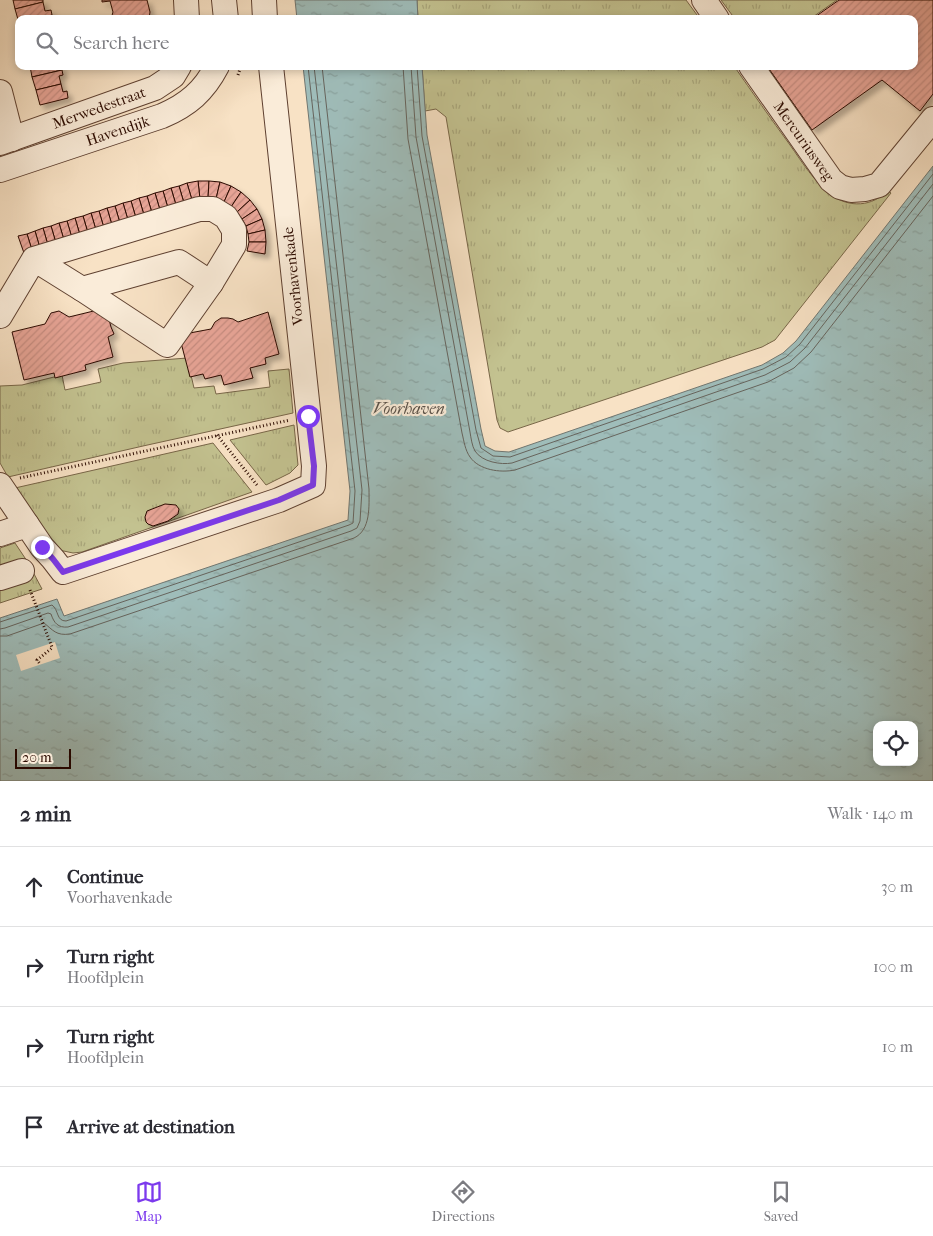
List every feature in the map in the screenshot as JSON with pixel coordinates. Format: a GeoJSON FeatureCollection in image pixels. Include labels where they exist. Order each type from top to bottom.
{"type":"FeatureCollection","features":[{"type":"Feature","properties":{"kind":"street"},"geometry":{"type":"LineString","coordinates":[[186,0],[187,15]]}},
{"type":"Feature","properties":{"kind":"street"},"geometry":{"type":"LineString","coordinates":[[224,0],[226,15]]}},
{"type":"Feature","properties":{"kind":"street"},"geometry":{"type":"LineString","coordinates":[[264,0],[266,15]]}},
{"type":"Feature","properties":{"kind":"street"},"geometry":{"type":"LineString","coordinates":[[704,0],[714,15]]}},
{"type":"Feature","properties":{"kind":"street","name":"Merwedestraat"},"geometry":{"type":"LineString","coordinates":[[6,141],[155,88],[173,76],[177,70]]}},
{"type":"Feature","properties":{"kind":"street","name":"Havendijk"},"geometry":{"type":"LineString","coordinates":[[0,170],[175,111],[187,104],[197,94],[215,70]]}},
{"type":"Feature","properties":{"kind":"street","name":"Voorhavenkade"},"geometry":{"type":"LineString","coordinates":[[27,525],[63,572],[279,500],[313,485],[314,466],[270,70]]}},
{"type":"Feature","properties":{"kind":"street","name":"Mercuriusweg"},"geometry":{"type":"LineString","coordinates":[[753,70],[832,180],[840,187],[851,190],[879,185],[933,119]]}},
{"type":"Feature","properties":{"kind":"street"},"geometry":{"type":"LineString","coordinates":[[0,92],[6,141]]}},
{"type":"Feature","properties":{"kind":"street"},"geometry":{"type":"LineString","coordinates":[[0,316],[34,259],[199,209],[213,209],[226,217],[234,230],[234,245],[211,283],[167,345],[34,259]]}},
{"type":"Feature","properties":{"kind":"street"},"geometry":{"type":"LineString","coordinates":[[82,289],[178,262],[211,283]]}},
{"type":"Feature","properties":{"kind":"street"},"geometry":{"type":"LineString","coordinates":[[0,534],[27,525],[9,482]]}},
{"type":"Feature","properties":{"kind":"street"},"geometry":{"type":"LineString","coordinates":[[0,578],[26,581]]}},
{"type":"Feature","properties":{"kind":"path"},"geometry":{"type":"LineString","coordinates":[[9,482],[308,416]]}},
{"type":"Feature","properties":{"kind":"path"},"geometry":{"type":"LineString","coordinates":[[217,435],[257,486]]}},
{"type":"Feature","properties":{"kind":"path"},"geometry":{"type":"LineString","coordinates":[[26,581],[52,646],[38,660],[40,664]]}},
{"type":"Feature","properties":{"kind":"green space"},"geometry":{"type":"Polygon","coordinates":[[[417,0],[686,0],[697,15],[418,15],[417,0]]]}},
{"type":"Feature","properties":{"kind":"green space"},"geometry":{"type":"Polygon","coordinates":[[[721,0],[837,0],[816,15],[732,15],[721,0]]]}},
{"type":"Feature","properties":{"kind":"green space"},"geometry":{"type":"Polygon","coordinates":[[[422,70],[737,70],[804,165],[826,190],[838,199],[853,204],[875,200],[887,190],[891,193],[775,340],[762,347],[508,432],[500,428],[497,420],[446,117],[436,109],[425,111],[422,70]]]}},
{"type":"Feature","properties":{"kind":"green space"},"geometry":{"type":"Polygon","coordinates":[[[187,358],[194,388],[214,386],[216,394],[270,387],[268,371],[289,369],[293,413],[8,477],[0,463],[0,386],[22,385],[62,375],[65,390],[101,382],[98,369],[123,363],[187,358]]]}},
{"type":"Feature","properties":{"kind":"green space"},"geometry":{"type":"Polygon","coordinates":[[[294,425],[298,465],[290,473],[266,485],[230,440],[294,425]]]}},
{"type":"Feature","properties":{"kind":"green space"},"geometry":{"type":"Polygon","coordinates":[[[213,443],[252,492],[82,552],[73,553],[59,550],[15,488],[213,443]]]}},
{"type":"Feature","properties":{"kind":"green space"},"geometry":{"type":"Polygon","coordinates":[[[15,543],[27,561],[0,570],[0,548],[15,543]]]}},
{"type":"Feature","properties":{"kind":"green space"},"geometry":{"type":"Polygon","coordinates":[[[33,572],[42,589],[0,603],[0,583],[33,572]]]}},
{"type":"Feature","properties":{"kind":"water"},"geometry":{"type":"Polygon","coordinates":[[[295,0],[417,0],[418,15],[297,15],[295,0]]]}},
{"type":"Feature","properties":{"kind":"water","name":"Voorhaven"},"geometry":{"type":"Polygon","coordinates":[[[303,70],[422,70],[427,135],[481,429],[485,446],[495,451],[509,452],[762,365],[783,353],[796,341],[933,166],[933,781],[0,781],[0,618],[57,599],[64,616],[348,520],[350,491],[303,70]]]}},
{"type":"Feature","properties":{"kind":"pier"},"geometry":{"type":"Polygon","coordinates":[[[55,642],[60,658],[21,671],[16,655],[55,642]]]}},
{"type":"Feature","properties":{"kind":"building"},"geometry":{"type":"Polygon","coordinates":[[[13,0],[43,0],[43,2],[15,9],[13,0]]]}},
{"type":"Feature","properties":{"kind":"building"},"geometry":{"type":"Polygon","coordinates":[[[102,0],[147,0],[150,15],[112,15],[110,1],[102,2],[102,0]]]}},
{"type":"Feature","properties":{"kind":"building"},"geometry":{"type":"Polygon","coordinates":[[[839,0],[933,0],[933,94],[920,111],[882,80],[812,130],[770,70],[918,70],[918,15],[818,15],[839,0]]]}},
{"type":"Feature","properties":{"kind":"building"},"geometry":{"type":"Polygon","coordinates":[[[43,2],[45,11],[51,10],[52,15],[17,15],[15,9],[43,2]]]}},
{"type":"Feature","properties":{"kind":"building"},"geometry":{"type":"Polygon","coordinates":[[[31,70],[62,70],[32,77],[31,70]]]}},
{"type":"Feature","properties":{"kind":"building"},"geometry":{"type":"Polygon","coordinates":[[[62,70],[63,75],[59,76],[61,84],[36,90],[32,77],[62,70]]]}},
{"type":"Feature","properties":{"kind":"building"},"geometry":{"type":"Polygon","coordinates":[[[61,84],[63,92],[67,91],[68,98],[40,105],[36,90],[61,84]]]}},
{"type":"Feature","properties":{"kind":"building"},"geometry":{"type":"Polygon","coordinates":[[[198,181],[209,181],[208,198],[200,199],[198,181]]]}},
{"type":"Feature","properties":{"kind":"building"},"geometry":{"type":"Polygon","coordinates":[[[198,181],[200,199],[192,200],[187,183],[198,181]]]}},
{"type":"Feature","properties":{"kind":"building"},"geometry":{"type":"Polygon","coordinates":[[[209,181],[220,182],[216,199],[208,198],[209,181]]]}},
{"type":"Feature","properties":{"kind":"building"},"geometry":{"type":"Polygon","coordinates":[[[220,182],[231,186],[224,202],[216,199],[220,182]]]}},
{"type":"Feature","properties":{"kind":"building"},"geometry":{"type":"Polygon","coordinates":[[[187,183],[192,200],[184,203],[179,186],[187,183]]]}},
{"type":"Feature","properties":{"kind":"building"},"geometry":{"type":"Polygon","coordinates":[[[179,186],[184,203],[176,205],[171,188],[179,186]]]}},
{"type":"Feature","properties":{"kind":"building"},"geometry":{"type":"Polygon","coordinates":[[[231,186],[241,192],[231,207],[224,202],[231,186]]]}},
{"type":"Feature","properties":{"kind":"building"},"geometry":{"type":"Polygon","coordinates":[[[171,188],[176,205],[168,208],[163,191],[171,188]]]}},
{"type":"Feature","properties":{"kind":"building"},"geometry":{"type":"Polygon","coordinates":[[[163,191],[168,208],[160,210],[155,193],[163,191]]]}},
{"type":"Feature","properties":{"kind":"building"},"geometry":{"type":"Polygon","coordinates":[[[241,192],[250,200],[237,212],[231,207],[241,192]]]}},
{"type":"Feature","properties":{"kind":"building"},"geometry":{"type":"Polygon","coordinates":[[[155,193],[160,210],[152,213],[147,196],[155,193]]]}},
{"type":"Feature","properties":{"kind":"building"},"geometry":{"type":"Polygon","coordinates":[[[147,196],[152,213],[144,215],[139,198],[147,196]]]}},
{"type":"Feature","properties":{"kind":"building"},"geometry":{"type":"Polygon","coordinates":[[[139,198],[144,215],[136,218],[131,201],[139,198]]]}},
{"type":"Feature","properties":{"kind":"building"},"geometry":{"type":"Polygon","coordinates":[[[250,200],[257,209],[242,219],[237,212],[250,200]]]}},
{"type":"Feature","properties":{"kind":"building"},"geometry":{"type":"Polygon","coordinates":[[[131,201],[136,218],[128,220],[123,203],[131,201]]]}},
{"type":"Feature","properties":{"kind":"building"},"geometry":{"type":"Polygon","coordinates":[[[123,203],[128,220],[120,223],[115,206],[123,203]]]}},
{"type":"Feature","properties":{"kind":"building"},"geometry":{"type":"Polygon","coordinates":[[[115,206],[120,223],[112,225],[107,208],[115,206]]]}},
{"type":"Feature","properties":{"kind":"building"},"geometry":{"type":"Polygon","coordinates":[[[107,208],[112,225],[104,228],[99,211],[107,208]]]}},
{"type":"Feature","properties":{"kind":"building"},"geometry":{"type":"Polygon","coordinates":[[[257,209],[262,219],[246,226],[242,219],[257,209]]]}},
{"type":"Feature","properties":{"kind":"building"},"geometry":{"type":"Polygon","coordinates":[[[99,211],[104,228],[96,230],[91,213],[99,211]]]}},
{"type":"Feature","properties":{"kind":"building"},"geometry":{"type":"Polygon","coordinates":[[[91,213],[96,230],[88,233],[83,216],[91,213]]]}},
{"type":"Feature","properties":{"kind":"building"},"geometry":{"type":"Polygon","coordinates":[[[83,216],[88,233],[80,235],[75,218],[83,216]]]}},
{"type":"Feature","properties":{"kind":"building"},"geometry":{"type":"Polygon","coordinates":[[[75,218],[80,235],[72,238],[67,221],[75,218]]]}},
{"type":"Feature","properties":{"kind":"building"},"geometry":{"type":"Polygon","coordinates":[[[262,219],[265,230],[248,234],[246,226],[262,219]]]}},
{"type":"Feature","properties":{"kind":"building"},"geometry":{"type":"Polygon","coordinates":[[[67,221],[72,238],[64,240],[59,223],[67,221]]]}},
{"type":"Feature","properties":{"kind":"building"},"geometry":{"type":"Polygon","coordinates":[[[59,223],[64,240],[56,243],[51,226],[59,223]]]}},
{"type":"Feature","properties":{"kind":"building"},"geometry":{"type":"Polygon","coordinates":[[[51,226],[56,243],[48,245],[43,228],[51,226]]]}},
{"type":"Feature","properties":{"kind":"building"},"geometry":{"type":"Polygon","coordinates":[[[43,228],[48,245],[40,248],[35,231],[43,228]]]}},
{"type":"Feature","properties":{"kind":"building"},"geometry":{"type":"Polygon","coordinates":[[[265,230],[266,242],[249,242],[248,234],[265,230]]]}},
{"type":"Feature","properties":{"kind":"building"},"geometry":{"type":"Polygon","coordinates":[[[35,231],[40,248],[32,250],[27,234],[35,231]]]}},
{"type":"Feature","properties":{"kind":"building"},"geometry":{"type":"Polygon","coordinates":[[[27,234],[32,250],[24,253],[18,236],[27,234]]]}},
{"type":"Feature","properties":{"kind":"building"},"geometry":{"type":"Polygon","coordinates":[[[249,242],[266,242],[265,254],[247,251],[249,242]]]}},
{"type":"Feature","properties":{"kind":"building"},"geometry":{"type":"Polygon","coordinates":[[[106,308],[114,334],[108,337],[113,357],[85,365],[86,370],[55,378],[54,373],[24,380],[12,332],[45,324],[51,313],[59,311],[69,317],[106,308]]]}},
{"type":"Feature","properties":{"kind":"building"},"geometry":{"type":"Polygon","coordinates":[[[268,312],[279,354],[265,358],[266,364],[250,368],[253,378],[224,385],[221,375],[205,379],[203,374],[190,377],[179,335],[211,329],[215,322],[221,318],[233,319],[238,322],[268,312]]]}},
{"type":"Feature","properties":{"kind":"building"},"geometry":{"type":"Polygon","coordinates":[[[165,504],[176,505],[179,509],[178,514],[168,521],[153,526],[148,524],[145,517],[147,511],[165,504]]]}},
{"type":"Feature","properties":{"kind":"route"},"geometry":{"type":"LineString","coordinates":[[42,547],[63,572],[279,500],[313,485],[314,466],[308,416]]}}]}
